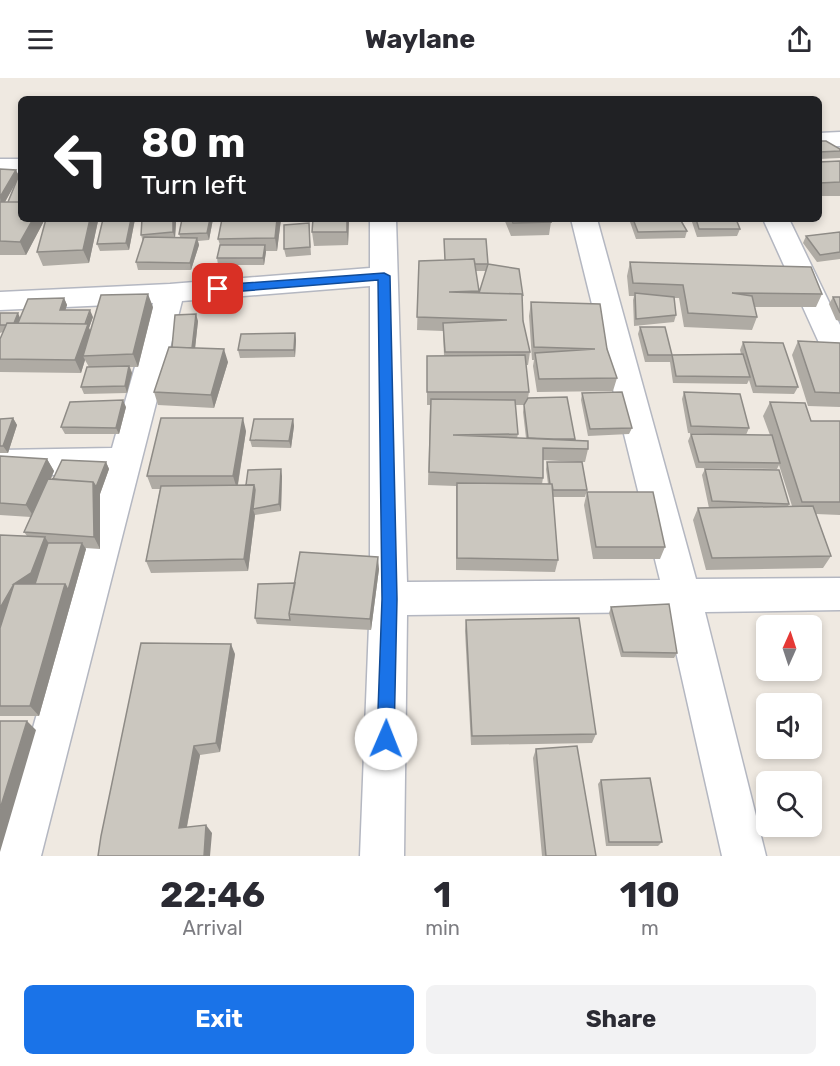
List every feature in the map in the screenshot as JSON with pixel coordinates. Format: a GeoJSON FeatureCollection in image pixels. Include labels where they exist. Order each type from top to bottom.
{"type":"FeatureCollection","features":[{"type":"Feature","properties":{"kind":"street"},"geometry":{"type":"LineString","coordinates":[[822,140],[840,139]]}},
{"type":"Feature","properties":{"kind":"street"},"geometry":{"type":"LineString","coordinates":[[0,166],[18,166]]}},
{"type":"Feature","properties":{"kind":"street"},"geometry":{"type":"LineString","coordinates":[[382,856],[389,599],[383,222]]}},
{"type":"Feature","properties":{"kind":"street"},"geometry":{"type":"LineString","coordinates":[[585,222],[682,595],[744,856]]}},
{"type":"Feature","properties":{"kind":"street"},"geometry":{"type":"LineString","coordinates":[[777,222],[840,356]]}},
{"type":"Feature","properties":{"kind":"street"},"geometry":{"type":"LineString","coordinates":[[0,301],[170,293],[384,276]]}},
{"type":"Feature","properties":{"kind":"street"},"geometry":{"type":"LineString","coordinates":[[19,856],[170,293]]}},
{"type":"Feature","properties":{"kind":"street"},"geometry":{"type":"LineString","coordinates":[[0,463],[127,460]]}},
{"type":"Feature","properties":{"kind":"street"},"geometry":{"type":"LineString","coordinates":[[389,599],[840,594]]}},
{"type":"Feature","properties":{"kind":"building"},"geometry":{"type":"Polygon","coordinates":[[[822,141],[826,141],[840,151],[822,152],[822,141]]]}},
{"type":"Feature","properties":{"kind":"building"},"geometry":{"type":"Polygon","coordinates":[[[840,161],[840,182],[822,183],[822,162],[840,161]]]}},
{"type":"Feature","properties":{"kind":"building"},"geometry":{"type":"Polygon","coordinates":[[[0,169],[16,170],[0,197],[0,169]]]}},
{"type":"Feature","properties":{"kind":"building"},"geometry":{"type":"Polygon","coordinates":[[[18,177],[18,202],[8,202],[18,177]]]}},
{"type":"Feature","properties":{"kind":"building"},"geometry":{"type":"Polygon","coordinates":[[[0,202],[18,202],[18,222],[31,222],[20,242],[0,241],[0,202]]]}},
{"type":"Feature","properties":{"kind":"building"},"geometry":{"type":"Polygon","coordinates":[[[45,222],[89,222],[83,250],[37,252],[45,222]]]}},
{"type":"Feature","properties":{"kind":"building"},"geometry":{"type":"Polygon","coordinates":[[[102,222],[130,222],[126,243],[97,244],[102,222]]]}},
{"type":"Feature","properties":{"kind":"building"},"geometry":{"type":"Polygon","coordinates":[[[142,222],[173,222],[173,232],[141,235],[142,222]]]}},
{"type":"Feature","properties":{"kind":"building"},"geometry":{"type":"Polygon","coordinates":[[[181,222],[209,222],[207,233],[179,234],[181,222]]]}},
{"type":"Feature","properties":{"kind":"building"},"geometry":{"type":"Polygon","coordinates":[[[221,222],[277,222],[275,238],[218,239],[221,222]]]}},
{"type":"Feature","properties":{"kind":"building"},"geometry":{"type":"Polygon","coordinates":[[[313,222],[347,222],[347,232],[312,232],[313,222]]]}},
{"type":"Feature","properties":{"kind":"building"},"geometry":{"type":"Polygon","coordinates":[[[634,222],[682,222],[687,231],[638,232],[634,222]]]}},
{"type":"Feature","properties":{"kind":"building"},"geometry":{"type":"Polygon","coordinates":[[[697,222],[737,222],[740,229],[699,229],[697,222]]]}},
{"type":"Feature","properties":{"kind":"building"},"geometry":{"type":"Polygon","coordinates":[[[309,223],[310,247],[284,249],[284,225],[309,223]]]}},
{"type":"Feature","properties":{"kind":"building"},"geometry":{"type":"Polygon","coordinates":[[[840,232],[840,252],[820,255],[806,236],[840,232]]]}},
{"type":"Feature","properties":{"kind":"building"},"geometry":{"type":"Polygon","coordinates":[[[144,237],[197,238],[190,263],[136,262],[144,237]]]}},
{"type":"Feature","properties":{"kind":"building"},"geometry":{"type":"Polygon","coordinates":[[[444,239],[486,239],[488,264],[475,264],[474,259],[445,260],[444,239]]]}},
{"type":"Feature","properties":{"kind":"building"},"geometry":{"type":"Polygon","coordinates":[[[220,245],[265,245],[263,258],[217,258],[220,245]]]}},
{"type":"Feature","properties":{"kind":"building"},"geometry":{"type":"Polygon","coordinates":[[[474,259],[479,291],[449,292],[522,294],[523,321],[530,352],[445,352],[443,323],[507,320],[417,317],[419,261],[474,259]]]}},
{"type":"Feature","properties":{"kind":"building"},"geometry":{"type":"Polygon","coordinates":[[[630,262],[811,267],[822,294],[732,293],[752,296],[757,317],[688,313],[683,285],[633,283],[630,262]]]}},
{"type":"Feature","properties":{"kind":"building"},"geometry":{"type":"Polygon","coordinates":[[[488,264],[519,269],[523,296],[522,294],[479,293],[488,264]]]}},
{"type":"Feature","properties":{"kind":"building"},"geometry":{"type":"Polygon","coordinates":[[[635,293],[674,297],[676,315],[636,319],[635,293]]]}},
{"type":"Feature","properties":{"kind":"building"},"geometry":{"type":"Polygon","coordinates":[[[148,294],[133,354],[83,356],[101,295],[148,294]]]}},
{"type":"Feature","properties":{"kind":"building"},"geometry":{"type":"Polygon","coordinates":[[[833,297],[840,297],[840,313],[833,297]]]}},
{"type":"Feature","properties":{"kind":"building"},"geometry":{"type":"Polygon","coordinates":[[[64,298],[60,310],[90,310],[85,324],[18,323],[28,299],[64,298]]]}},
{"type":"Feature","properties":{"kind":"building"},"geometry":{"type":"Polygon","coordinates":[[[531,302],[600,304],[607,349],[617,378],[539,379],[535,353],[595,349],[534,347],[531,302]]]}},
{"type":"Feature","properties":{"kind":"building"},"geometry":{"type":"Polygon","coordinates":[[[0,313],[18,313],[14,323],[0,325],[0,313]]]}},
{"type":"Feature","properties":{"kind":"building"},"geometry":{"type":"Polygon","coordinates":[[[196,314],[192,348],[172,347],[175,315],[196,314]]]}},
{"type":"Feature","properties":{"kind":"building"},"geometry":{"type":"Polygon","coordinates":[[[7,323],[88,324],[75,360],[0,359],[0,339],[7,323]]]}},
{"type":"Feature","properties":{"kind":"building"},"geometry":{"type":"Polygon","coordinates":[[[640,327],[665,327],[672,355],[648,355],[640,327]]]}},
{"type":"Feature","properties":{"kind":"building"},"geometry":{"type":"Polygon","coordinates":[[[295,333],[294,350],[238,350],[241,334],[295,333]]]}},
{"type":"Feature","properties":{"kind":"building"},"geometry":{"type":"Polygon","coordinates":[[[798,341],[840,343],[840,393],[815,392],[798,341]]]}},
{"type":"Feature","properties":{"kind":"building"},"geometry":{"type":"Polygon","coordinates":[[[743,342],[783,343],[798,387],[756,386],[743,342]]]}},
{"type":"Feature","properties":{"kind":"building"},"geometry":{"type":"Polygon","coordinates":[[[169,347],[224,349],[211,395],[154,392],[169,347]]]}},
{"type":"Feature","properties":{"kind":"building"},"geometry":{"type":"Polygon","coordinates":[[[743,354],[750,377],[676,376],[672,355],[743,354]]]}},
{"type":"Feature","properties":{"kind":"building"},"geometry":{"type":"Polygon","coordinates":[[[525,355],[529,392],[427,392],[427,356],[525,355]]]}},
{"type":"Feature","properties":{"kind":"building"},"geometry":{"type":"Polygon","coordinates":[[[129,366],[125,386],[81,387],[87,367],[129,366]]]}},
{"type":"Feature","properties":{"kind":"building"},"geometry":{"type":"Polygon","coordinates":[[[622,392],[632,428],[590,429],[582,393],[622,392]]]}},
{"type":"Feature","properties":{"kind":"building"},"geometry":{"type":"Polygon","coordinates":[[[684,392],[740,394],[749,428],[691,426],[684,392]]]}},
{"type":"Feature","properties":{"kind":"building"},"geometry":{"type":"Polygon","coordinates":[[[567,397],[575,439],[528,438],[524,405],[528,398],[567,397]]]}},
{"type":"Feature","properties":{"kind":"building"},"geometry":{"type":"Polygon","coordinates":[[[431,399],[515,400],[518,434],[453,435],[588,441],[588,449],[543,448],[543,478],[429,472],[431,399]]]}},
{"type":"Feature","properties":{"kind":"building"},"geometry":{"type":"Polygon","coordinates":[[[123,400],[116,428],[61,427],[70,402],[123,400]]]}},
{"type":"Feature","properties":{"kind":"building"},"geometry":{"type":"Polygon","coordinates":[[[770,402],[805,403],[811,421],[840,421],[840,502],[802,502],[770,402]]]}},
{"type":"Feature","properties":{"kind":"building"},"geometry":{"type":"Polygon","coordinates":[[[13,418],[3,446],[0,446],[0,419],[13,418]]]}},
{"type":"Feature","properties":{"kind":"building"},"geometry":{"type":"Polygon","coordinates":[[[161,418],[243,418],[233,476],[147,476],[161,418]]]}},
{"type":"Feature","properties":{"kind":"building"},"geometry":{"type":"Polygon","coordinates":[[[254,419],[293,419],[289,441],[250,440],[254,419]]]}},
{"type":"Feature","properties":{"kind":"building"},"geometry":{"type":"Polygon","coordinates":[[[691,434],[772,435],[780,463],[699,462],[691,434]]]}},
{"type":"Feature","properties":{"kind":"building"},"geometry":{"type":"Polygon","coordinates":[[[0,456],[47,459],[26,505],[0,503],[0,456]]]}},
{"type":"Feature","properties":{"kind":"building"},"geometry":{"type":"Polygon","coordinates":[[[62,460],[106,462],[96,487],[93,482],[53,479],[62,460]]]}},
{"type":"Feature","properties":{"kind":"building"},"geometry":{"type":"Polygon","coordinates":[[[547,462],[582,462],[587,490],[553,490],[547,462]]]}},
{"type":"Feature","properties":{"kind":"building"},"geometry":{"type":"Polygon","coordinates":[[[281,469],[279,504],[253,509],[255,490],[254,485],[246,485],[248,470],[281,469]]]}},
{"type":"Feature","properties":{"kind":"building"},"geometry":{"type":"Polygon","coordinates":[[[705,469],[779,470],[789,504],[712,501],[705,469]]]}},
{"type":"Feature","properties":{"kind":"building"},"geometry":{"type":"Polygon","coordinates":[[[48,479],[93,482],[94,537],[24,532],[48,479]]]}},
{"type":"Feature","properties":{"kind":"building"},"geometry":{"type":"Polygon","coordinates":[[[457,483],[552,484],[558,560],[457,558],[457,483]]]}},
{"type":"Feature","properties":{"kind":"building"},"geometry":{"type":"Polygon","coordinates":[[[254,485],[244,559],[146,561],[161,486],[254,485]]]}},
{"type":"Feature","properties":{"kind":"building"},"geometry":{"type":"Polygon","coordinates":[[[587,492],[653,492],[665,547],[596,547],[587,492]]]}},
{"type":"Feature","properties":{"kind":"building"},"geometry":{"type":"Polygon","coordinates":[[[813,506],[831,556],[712,558],[698,508],[813,506]]]}},
{"type":"Feature","properties":{"kind":"building"},"geometry":{"type":"Polygon","coordinates":[[[0,535],[45,537],[31,573],[14,584],[0,608],[0,535]]]}},
{"type":"Feature","properties":{"kind":"building"},"geometry":{"type":"Polygon","coordinates":[[[48,543],[82,543],[68,590],[65,584],[35,584],[48,543]]]}},
{"type":"Feature","properties":{"kind":"building"},"geometry":{"type":"Polygon","coordinates":[[[300,552],[378,557],[370,619],[289,614],[300,552]]]}},
{"type":"Feature","properties":{"kind":"building"},"geometry":{"type":"Polygon","coordinates":[[[295,583],[290,620],[255,618],[258,584],[295,583]]]}},
{"type":"Feature","properties":{"kind":"building"},"geometry":{"type":"Polygon","coordinates":[[[14,584],[65,584],[30,706],[0,706],[0,628],[14,584]]]}},
{"type":"Feature","properties":{"kind":"building"},"geometry":{"type":"Polygon","coordinates":[[[669,604],[677,653],[623,652],[611,607],[669,604]]]}},
{"type":"Feature","properties":{"kind":"building"},"geometry":{"type":"Polygon","coordinates":[[[579,618],[596,734],[472,736],[466,620],[579,618]]]}},
{"type":"Feature","properties":{"kind":"building"},"geometry":{"type":"Polygon","coordinates":[[[141,643],[231,644],[216,743],[194,746],[179,828],[206,825],[204,856],[98,856],[141,643]]]}},
{"type":"Feature","properties":{"kind":"building"},"geometry":{"type":"Polygon","coordinates":[[[0,721],[27,721],[0,809],[0,721]]]}},
{"type":"Feature","properties":{"kind":"building"},"geometry":{"type":"Polygon","coordinates":[[[577,746],[596,856],[546,856],[536,749],[577,746]]]}},
{"type":"Feature","properties":{"kind":"building"},"geometry":{"type":"Polygon","coordinates":[[[650,778],[662,842],[609,842],[601,780],[650,778]]]}},
{"type":"Feature","properties":{"kind":"route"},"geometry":{"type":"LineString","coordinates":[[218,289],[384,276],[389,599],[386,739]]}}]}
